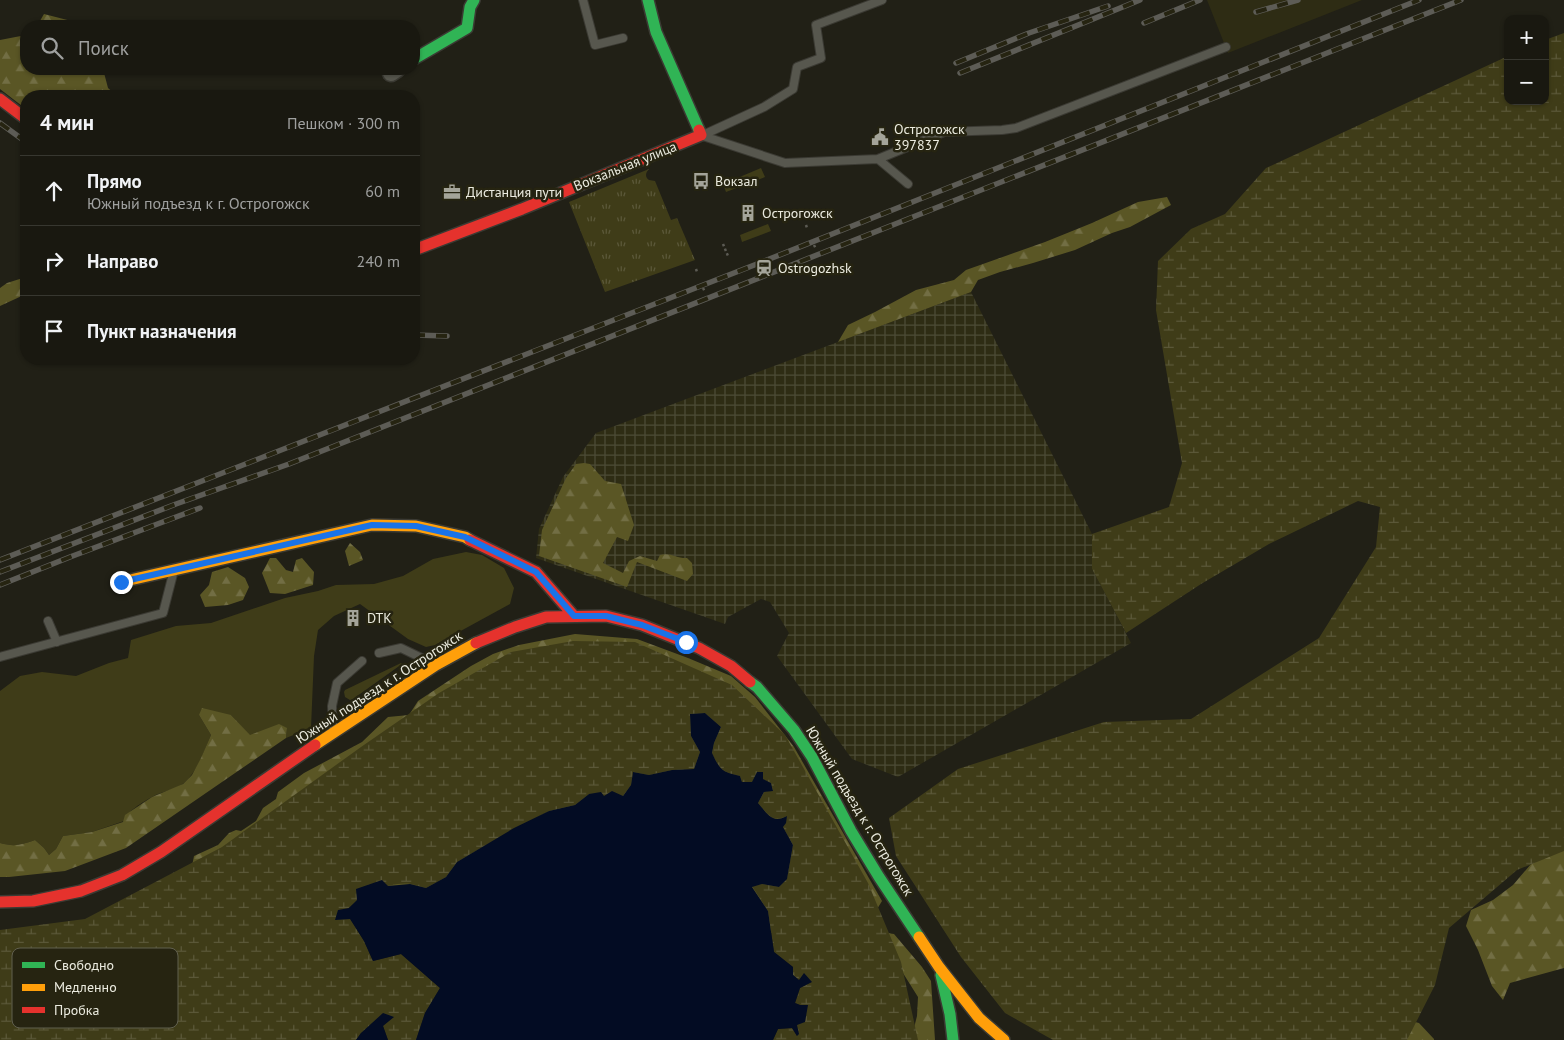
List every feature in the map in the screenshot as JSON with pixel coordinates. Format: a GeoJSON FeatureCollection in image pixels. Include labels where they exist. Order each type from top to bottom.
{"type":"FeatureCollection","features":[{"type":"Feature","properties":{"kind":"main road"},"geometry":{"type":"LineString","coordinates":[[420,55],[467,28],[470,7],[474,0]]}},
{"type":"Feature","properties":{"kind":"main road"},"geometry":{"type":"LineString","coordinates":[[648,0],[656,32],[701,135]]}},
{"type":"Feature","properties":{"kind":"main road"},"geometry":{"type":"LineString","coordinates":[[0,99],[20,114]]}},
{"type":"Feature","properties":{"kind":"main road","name":"Вокзальная улица"},"geometry":{"type":"LineString","coordinates":[[420,248],[522,209],[701,135]]}},
{"type":"Feature","properties":{"kind":"main road"},"geometry":{"type":"LineString","coordinates":[[121,582],[372,525],[416,526],[465,537],[536,572],[574,616]]}},
{"type":"Feature","properties":{"kind":"main road","name":"Южный подъезд к г. Острогожск"},"geometry":{"type":"LineString","coordinates":[[0,902],[33,901],[81,892],[122,875],[161,852],[334,732],[436,665],[475,643],[546,617],[606,616],[642,625],[686,642],[731,666],[756,687],[794,730],[812,757],[851,831],[939,967],[979,1018],[1004,1040]]}},
{"type":"Feature","properties":{"kind":"main road"},"geometry":{"type":"LineString","coordinates":[[939,967],[950,1014],[952,1040]]}},
{"type":"Feature","properties":{"kind":"lane"},"geometry":{"type":"LineString","coordinates":[[583,0],[595,45],[623,38]]}},
{"type":"Feature","properties":{"kind":"lane"},"geometry":{"type":"LineString","coordinates":[[701,135],[764,107],[793,89],[797,68],[820,58],[816,25],[882,0]]}},
{"type":"Feature","properties":{"kind":"lane"},"geometry":{"type":"LineString","coordinates":[[701,135],[785,163],[878,159],[944,132],[1016,128],[1156,70],[1226,46]]}},
{"type":"Feature","properties":{"kind":"lane"},"geometry":{"type":"LineString","coordinates":[[878,159],[908,184]]}},
{"type":"Feature","properties":{"kind":"lane"},"geometry":{"type":"LineString","coordinates":[[0,657],[163,614],[174,570]]}},
{"type":"Feature","properties":{"kind":"lane"},"geometry":{"type":"LineString","coordinates":[[48,622],[57,642]]}},
{"type":"Feature","properties":{"kind":"lane"},"geometry":{"type":"LineString","coordinates":[[379,653],[401,648],[436,665]]}},
{"type":"Feature","properties":{"kind":"lane"},"geometry":{"type":"LineString","coordinates":[[334,732],[332,706],[337,683],[362,661]]}},
{"type":"Feature","properties":{"kind":"path"},"geometry":{"type":"LineString","coordinates":[[723,244],[728,256]]}},
{"type":"Feature","properties":{"kind":"path"},"geometry":{"type":"LineString","coordinates":[[814,245],[816,249]]}},
{"type":"Feature","properties":{"kind":"path"},"geometry":{"type":"LineString","coordinates":[[704,288],[705,292]]}},
{"type":"Feature","properties":{"kind":"shaded area"},"geometry":{"type":"Polygon","coordinates":[[[1207,0],[1362,0],[1228,53],[1207,0]]]}},
{"type":"Feature","properties":{"kind":"shaded area"},"geometry":{"type":"Polygon","coordinates":[[[971,292],[1092,534],[1092,569],[1131,643],[898,777],[852,759],[777,656],[789,633],[770,602],[761,599],[728,617],[725,624],[536,558],[539,529],[563,477],[596,433],[971,292]]]}},
{"type":"Feature","properties":{"kind":"green space"},"geometry":{"type":"Polygon","coordinates":[[[44,14],[67,20],[40,20],[44,14]]]}},
{"type":"Feature","properties":{"kind":"green space"},"geometry":{"type":"Polygon","coordinates":[[[1564,33],[1564,851],[1517,870],[1449,928],[1435,985],[1407,1040],[1053,1040],[1005,1013],[961,957],[896,856],[889,818],[958,769],[1104,722],[1191,719],[1319,638],[1376,547],[1380,507],[1358,501],[1269,544],[1201,584],[1126,633],[1092,569],[1092,534],[1169,507],[1182,463],[1156,310],[1158,261],[1191,229],[1225,214],[1266,168],[1504,58],[1504,105],[1549,105],[1549,39],[1564,33]]]}},
{"type":"Feature","properties":{"kind":"green space"},"geometry":{"type":"Polygon","coordinates":[[[20,36],[20,75],[105,75],[110,90],[20,90],[20,104],[0,89],[0,40],[20,36]]]}},
{"type":"Feature","properties":{"kind":"green space"},"geometry":{"type":"Polygon","coordinates":[[[761,168],[765,177],[726,192],[723,184],[761,168]]]}},
{"type":"Feature","properties":{"kind":"green space"},"geometry":{"type":"Polygon","coordinates":[[[649,169],[646,173],[647,178],[655,181],[671,220],[677,218],[695,260],[605,292],[569,202],[649,169]]]}},
{"type":"Feature","properties":{"kind":"green space"},"geometry":{"type":"Polygon","coordinates":[[[1167,197],[1171,205],[1130,227],[1075,250],[978,280],[971,292],[838,342],[848,325],[916,290],[954,280],[966,270],[1045,242],[1138,202],[1167,197]]]}},
{"type":"Feature","properties":{"kind":"green space"},"geometry":{"type":"Polygon","coordinates":[[[768,224],[771,231],[742,242],[740,235],[768,224]]]}},
{"type":"Feature","properties":{"kind":"green space"},"geometry":{"type":"Polygon","coordinates":[[[20,279],[20,297],[0,306],[0,288],[7,283],[20,279]]]}},
{"type":"Feature","properties":{"kind":"green space"},"geometry":{"type":"Polygon","coordinates":[[[576,464],[590,464],[605,481],[621,484],[634,525],[628,541],[617,537],[603,563],[623,573],[629,561],[640,556],[657,561],[660,555],[664,554],[687,558],[692,563],[693,574],[687,581],[637,562],[627,587],[539,556],[542,530],[566,478],[576,464]]]}},
{"type":"Feature","properties":{"kind":"green space"},"geometry":{"type":"Polygon","coordinates":[[[350,543],[360,552],[363,560],[349,566],[345,551],[350,543]]]}},
{"type":"Feature","properties":{"kind":"green space"},"geometry":{"type":"Polygon","coordinates":[[[466,552],[482,555],[504,568],[514,588],[510,604],[435,645],[426,647],[408,639],[360,604],[334,616],[318,630],[314,656],[311,728],[286,738],[287,728],[264,731],[250,736],[231,715],[199,715],[211,735],[197,767],[181,785],[144,801],[132,810],[124,821],[92,832],[63,836],[56,849],[49,855],[35,840],[18,845],[0,843],[0,691],[20,676],[42,672],[76,676],[128,658],[131,640],[176,626],[211,623],[285,598],[336,585],[374,584],[403,576],[433,559],[466,552]]]}},
{"type":"Feature","properties":{"kind":"green space"},"geometry":{"type":"Polygon","coordinates":[[[270,558],[276,558],[286,570],[293,572],[296,560],[302,558],[314,572],[313,585],[285,594],[270,593],[262,573],[270,558]]]}},
{"type":"Feature","properties":{"kind":"green space"},"geometry":{"type":"Polygon","coordinates":[[[228,567],[245,578],[249,587],[243,600],[228,605],[205,607],[200,595],[209,585],[212,572],[228,567]]]}},
{"type":"Feature","properties":{"kind":"green space"},"geometry":{"type":"Polygon","coordinates":[[[575,634],[637,639],[731,676],[755,697],[794,747],[882,901],[871,919],[880,932],[894,934],[922,967],[931,981],[935,1040],[911,1040],[917,1016],[918,997],[886,946],[192,866],[194,856],[218,845],[229,833],[236,830],[241,831],[256,821],[263,808],[276,799],[278,792],[304,773],[362,742],[388,717],[409,715],[418,701],[471,666],[493,654],[519,645],[575,634]]]}},
{"type":"Feature","properties":{"kind":"green space"},"geometry":{"type":"Polygon","coordinates":[[[573,641],[635,642],[732,685],[785,735],[868,883],[901,962],[918,1040],[773,1040],[778,1029],[792,1028],[797,1036],[797,1025],[807,1005],[795,1003],[800,988],[811,982],[799,980],[793,975],[793,967],[774,952],[768,911],[752,886],[762,884],[779,887],[787,878],[793,845],[783,827],[787,816],[777,819],[771,817],[758,803],[764,792],[773,790],[771,783],[762,779],[753,783],[742,782],[740,776],[726,772],[720,767],[712,754],[714,743],[721,727],[705,713],[690,714],[691,736],[700,752],[694,769],[672,770],[649,775],[633,772],[631,785],[623,796],[589,794],[575,805],[549,811],[481,848],[457,862],[446,877],[426,888],[411,884],[386,887],[370,893],[349,908],[350,918],[373,961],[401,954],[440,988],[425,1013],[416,1040],[388,1040],[383,1026],[361,1033],[356,1040],[0,1040],[0,930],[85,919],[222,847],[439,693],[511,652],[573,641]]]}},
{"type":"Feature","properties":{"kind":"green space"},"geometry":{"type":"Polygon","coordinates":[[[401,663],[353,699],[350,700],[345,697],[345,690],[401,663]]]}},
{"type":"Feature","properties":{"kind":"green space"},"geometry":{"type":"Polygon","coordinates":[[[202,708],[231,715],[250,735],[279,724],[287,728],[286,738],[126,848],[65,871],[0,877],[0,843],[18,845],[35,840],[49,855],[56,849],[63,836],[92,832],[123,822],[125,815],[152,797],[183,784],[192,775],[211,735],[199,715],[202,708]]]}},
{"type":"Feature","properties":{"kind":"green space"},"geometry":{"type":"Polygon","coordinates":[[[1564,846],[1564,968],[1510,983],[1503,1000],[1492,986],[1466,926],[1471,910],[1493,900],[1513,885],[1531,864],[1564,846]]]}},
{"type":"Feature","properties":{"kind":"green space"},"geometry":{"type":"Polygon","coordinates":[[[1395,1017],[1419,1023],[1434,1040],[1333,1040],[1395,1017]]]}},
{"type":"Feature","properties":{"kind":"water"},"geometry":{"type":"Polygon","coordinates":[[[705,713],[721,727],[712,753],[720,767],[729,773],[740,776],[742,782],[752,782],[757,772],[763,772],[763,779],[771,783],[773,791],[764,792],[758,803],[771,817],[778,819],[787,816],[783,827],[793,845],[787,879],[779,887],[762,884],[752,887],[768,911],[774,952],[793,967],[793,975],[799,980],[804,973],[812,982],[800,988],[795,1003],[808,1005],[805,1022],[797,1025],[799,1034],[797,1036],[792,1028],[778,1029],[773,1040],[416,1040],[425,1013],[440,988],[401,954],[373,961],[364,941],[350,919],[335,920],[338,910],[349,908],[357,900],[356,889],[382,880],[388,886],[410,884],[426,888],[446,877],[457,862],[514,828],[549,811],[575,805],[589,794],[601,792],[604,796],[612,791],[623,796],[631,785],[633,772],[649,775],[672,770],[694,769],[700,752],[691,736],[690,714],[705,713]]]}},
{"type":"Feature","properties":{"kind":"water"},"geometry":{"type":"Polygon","coordinates":[[[383,1013],[394,1017],[383,1026],[388,1040],[356,1040],[361,1033],[383,1013]]]}},
{"type":"Feature","properties":{"kind":"railway"},"geometry":{"type":"LineString","coordinates":[[960,73],[1140,0]]}},
{"type":"Feature","properties":{"kind":"railway"},"geometry":{"type":"LineString","coordinates":[[1144,23],[1200,0]]}},
{"type":"Feature","properties":{"kind":"railway"},"geometry":{"type":"LineString","coordinates":[[1256,12],[1298,0]]}},
{"type":"Feature","properties":{"kind":"railway"},"geometry":{"type":"LineString","coordinates":[[0,560],[762,262],[1419,0]]}},
{"type":"Feature","properties":{"kind":"railway"},"geometry":{"type":"LineString","coordinates":[[0,572],[176,504],[289,464],[1461,0]]}},
{"type":"Feature","properties":{"kind":"railway"},"geometry":{"type":"LineString","coordinates":[[956,63],[1029,33],[1108,6]]}},
{"type":"Feature","properties":{"kind":"railway"},"geometry":{"type":"LineString","coordinates":[[0,123],[20,138]]}},
{"type":"Feature","properties":{"kind":"railway"},"geometry":{"type":"LineString","coordinates":[[420,335],[447,336]]}},
{"type":"Feature","properties":{"kind":"railway"},"geometry":{"type":"LineString","coordinates":[[0,585],[200,508]]}},
{"type":"Feature","properties":{"kind":"traffic: fast"},"geometry":{"type":"LineString","coordinates":[[420,55],[467,28],[470,7],[474,0]]}},
{"type":"Feature","properties":{"kind":"traffic: fast"},"geometry":{"type":"LineString","coordinates":[[648,0],[656,32],[699,130]]}},
{"type":"Feature","properties":{"kind":"traffic: fast"},"geometry":{"type":"LineString","coordinates":[[750,682],[757,687],[794,730],[812,757],[851,831],[919,937]]}},
{"type":"Feature","properties":{"kind":"traffic: fast"},"geometry":{"type":"LineString","coordinates":[[941,975],[950,1014],[953,1040]]}},
{"type":"Feature","properties":{"kind":"traffic: slow"},"geometry":{"type":"LineString","coordinates":[[121,582],[372,525],[416,526],[465,537],[470,540]]}},
{"type":"Feature","properties":{"kind":"traffic: slow"},"geometry":{"type":"LineString","coordinates":[[315,745],[436,665],[476,643]]}},
{"type":"Feature","properties":{"kind":"traffic: slow"},"geometry":{"type":"LineString","coordinates":[[919,937],[939,967],[979,1018],[1004,1040]]}},
{"type":"Feature","properties":{"kind":"traffic: jam"},"geometry":{"type":"LineString","coordinates":[[0,99],[20,114]]}},
{"type":"Feature","properties":{"kind":"traffic: jam"},"geometry":{"type":"LineString","coordinates":[[420,248],[522,209],[701,135],[699,130]]}},
{"type":"Feature","properties":{"kind":"traffic: jam"},"geometry":{"type":"LineString","coordinates":[[470,540],[536,572],[574,616]]}},
{"type":"Feature","properties":{"kind":"traffic: jam"},"geometry":{"type":"LineString","coordinates":[[476,643],[546,617],[606,616],[642,625],[699,648],[731,666],[750,682]]}},
{"type":"Feature","properties":{"kind":"traffic: jam"},"geometry":{"type":"LineString","coordinates":[[0,902],[33,901],[81,891],[122,875],[161,852],[315,745]]}},
{"type":"Feature","properties":{"kind":"place","name":"Острогожск 397837"},"geometry":{"type":"Point","coordinates":[880,137]}},
{"type":"Feature","properties":{"kind":"place","name":"Вокзал"},"geometry":{"type":"Point","coordinates":[701,181]}},
{"type":"Feature","properties":{"kind":"place","name":"Дистанция пути"},"geometry":{"type":"Point","coordinates":[452,192]}},
{"type":"Feature","properties":{"kind":"place","name":"Острогожск"},"geometry":{"type":"Point","coordinates":[748,213]}},
{"type":"Feature","properties":{"kind":"place","name":"Ostrogozhsk"},"geometry":{"type":"Point","coordinates":[764,268]}},
{"type":"Feature","properties":{"kind":"place","name":"DTK"},"geometry":{"type":"Point","coordinates":[353,618]}},
{"type":"Feature","properties":{"kind":"route"},"geometry":{"type":"LineString","coordinates":[[121,582],[372,525],[416,526],[465,537],[536,572],[574,616],[606,616],[642,625],[686,642]]}}]}
